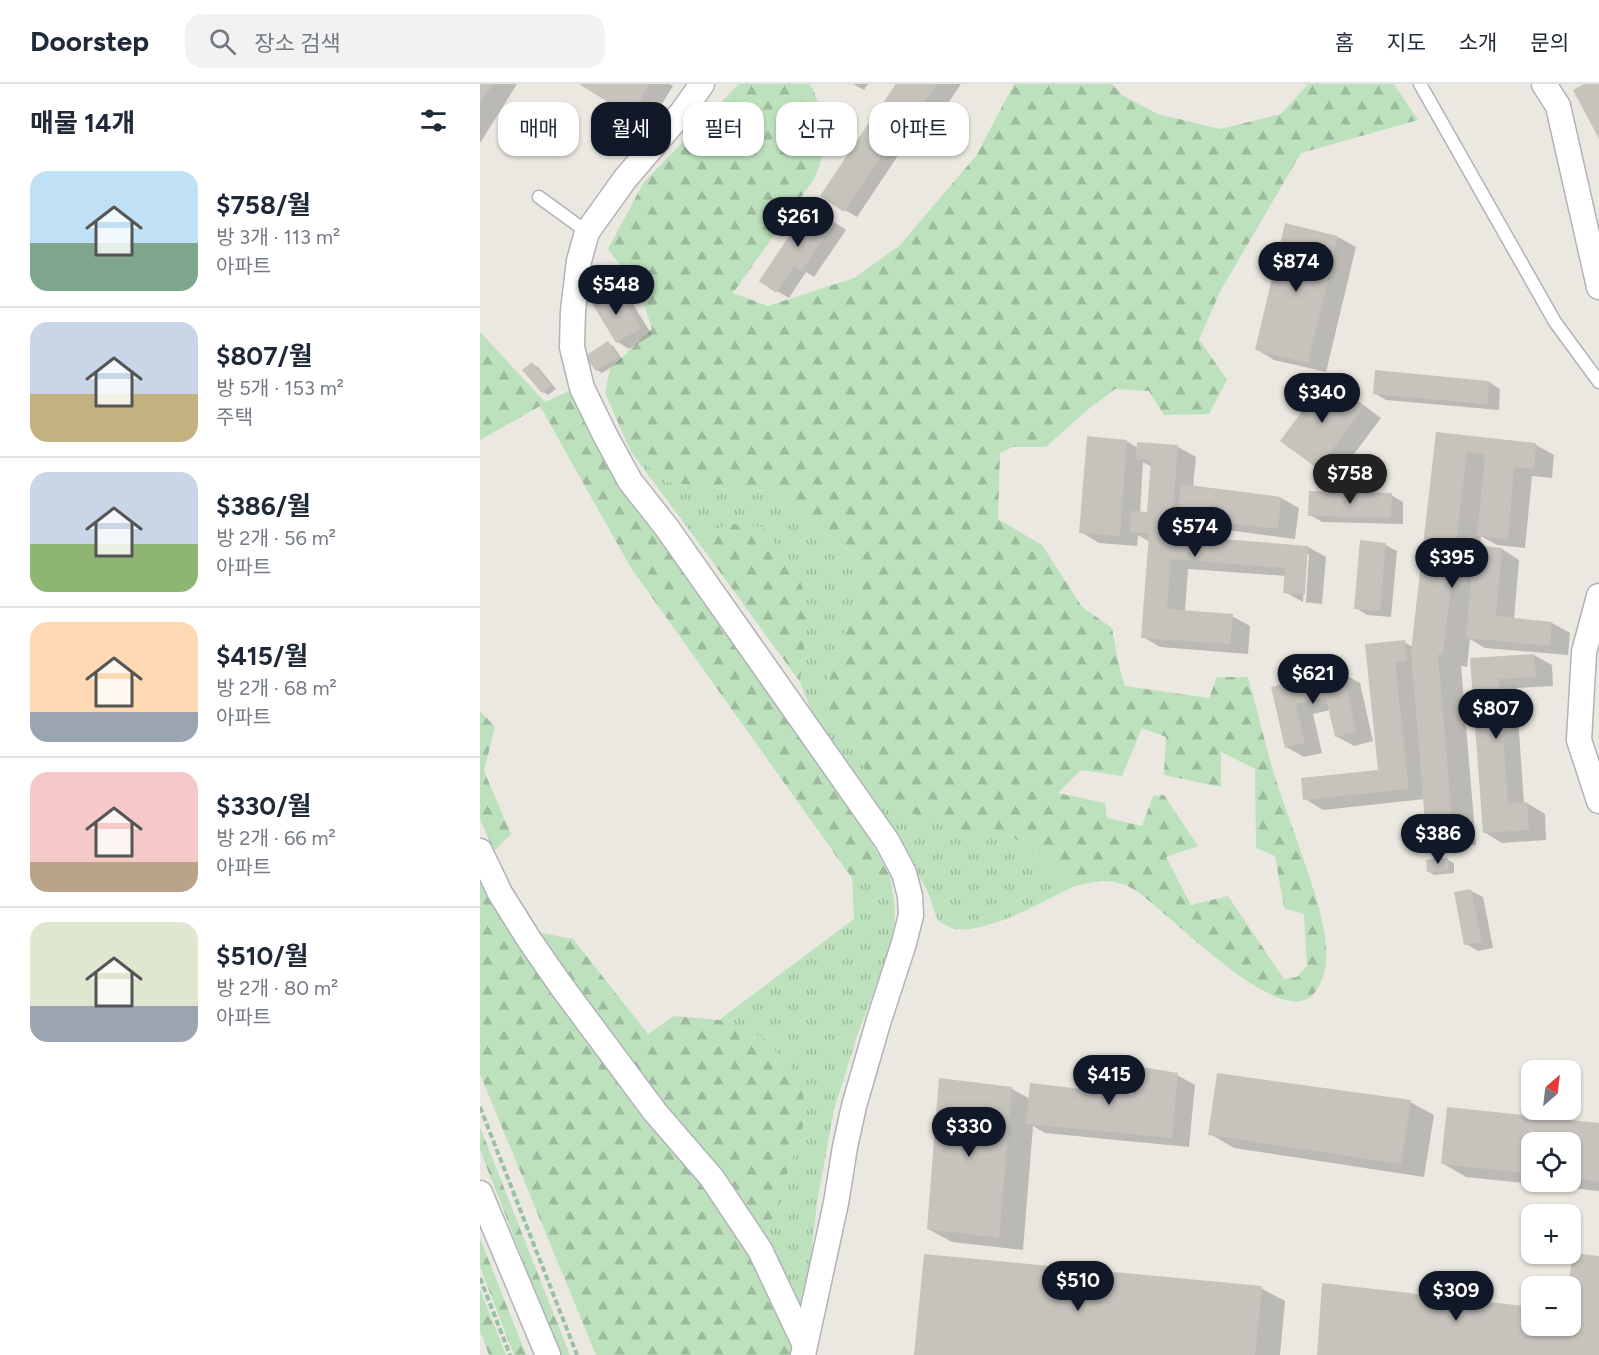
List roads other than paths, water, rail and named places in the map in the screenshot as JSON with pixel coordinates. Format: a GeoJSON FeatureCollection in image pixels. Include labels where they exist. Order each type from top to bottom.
{"type":"FeatureCollection","features":[{"type":"Feature","properties":{"kind":"street"},"geometry":{"type":"LineString","coordinates":[[702,84],[683,111],[625,179],[587,232],[579,261],[573,311],[572,347],[582,388],[630,481],[667,528],[887,841],[904,873],[910,896],[911,915],[904,943],[866,1063],[845,1147],[836,1203],[804,1350]]}},
{"type":"Feature","properties":{"kind":"street"},"geometry":{"type":"LineString","coordinates":[[1544,84],[1558,106],[1599,287]]}},
{"type":"Feature","properties":{"kind":"street"},"geometry":{"type":"LineString","coordinates":[[1599,596],[1584,652],[1579,740],[1599,801]]}},
{"type":"Feature","properties":{"kind":"street"},"geometry":{"type":"LineString","coordinates":[[480,851],[500,893],[562,987],[655,1112],[712,1178],[760,1250],[804,1350]]}},
{"type":"Feature","properties":{"kind":"street"},"geometry":{"type":"LineString","coordinates":[[480,1193],[548,1355]]}},
{"type":"Feature","properties":{"kind":"lane"},"geometry":{"type":"LineString","coordinates":[[1420,84],[1555,322],[1599,382]]}},
{"type":"Feature","properties":{"kind":"lane"},"geometry":{"type":"LineString","coordinates":[[539,197],[587,232]]}}]}
